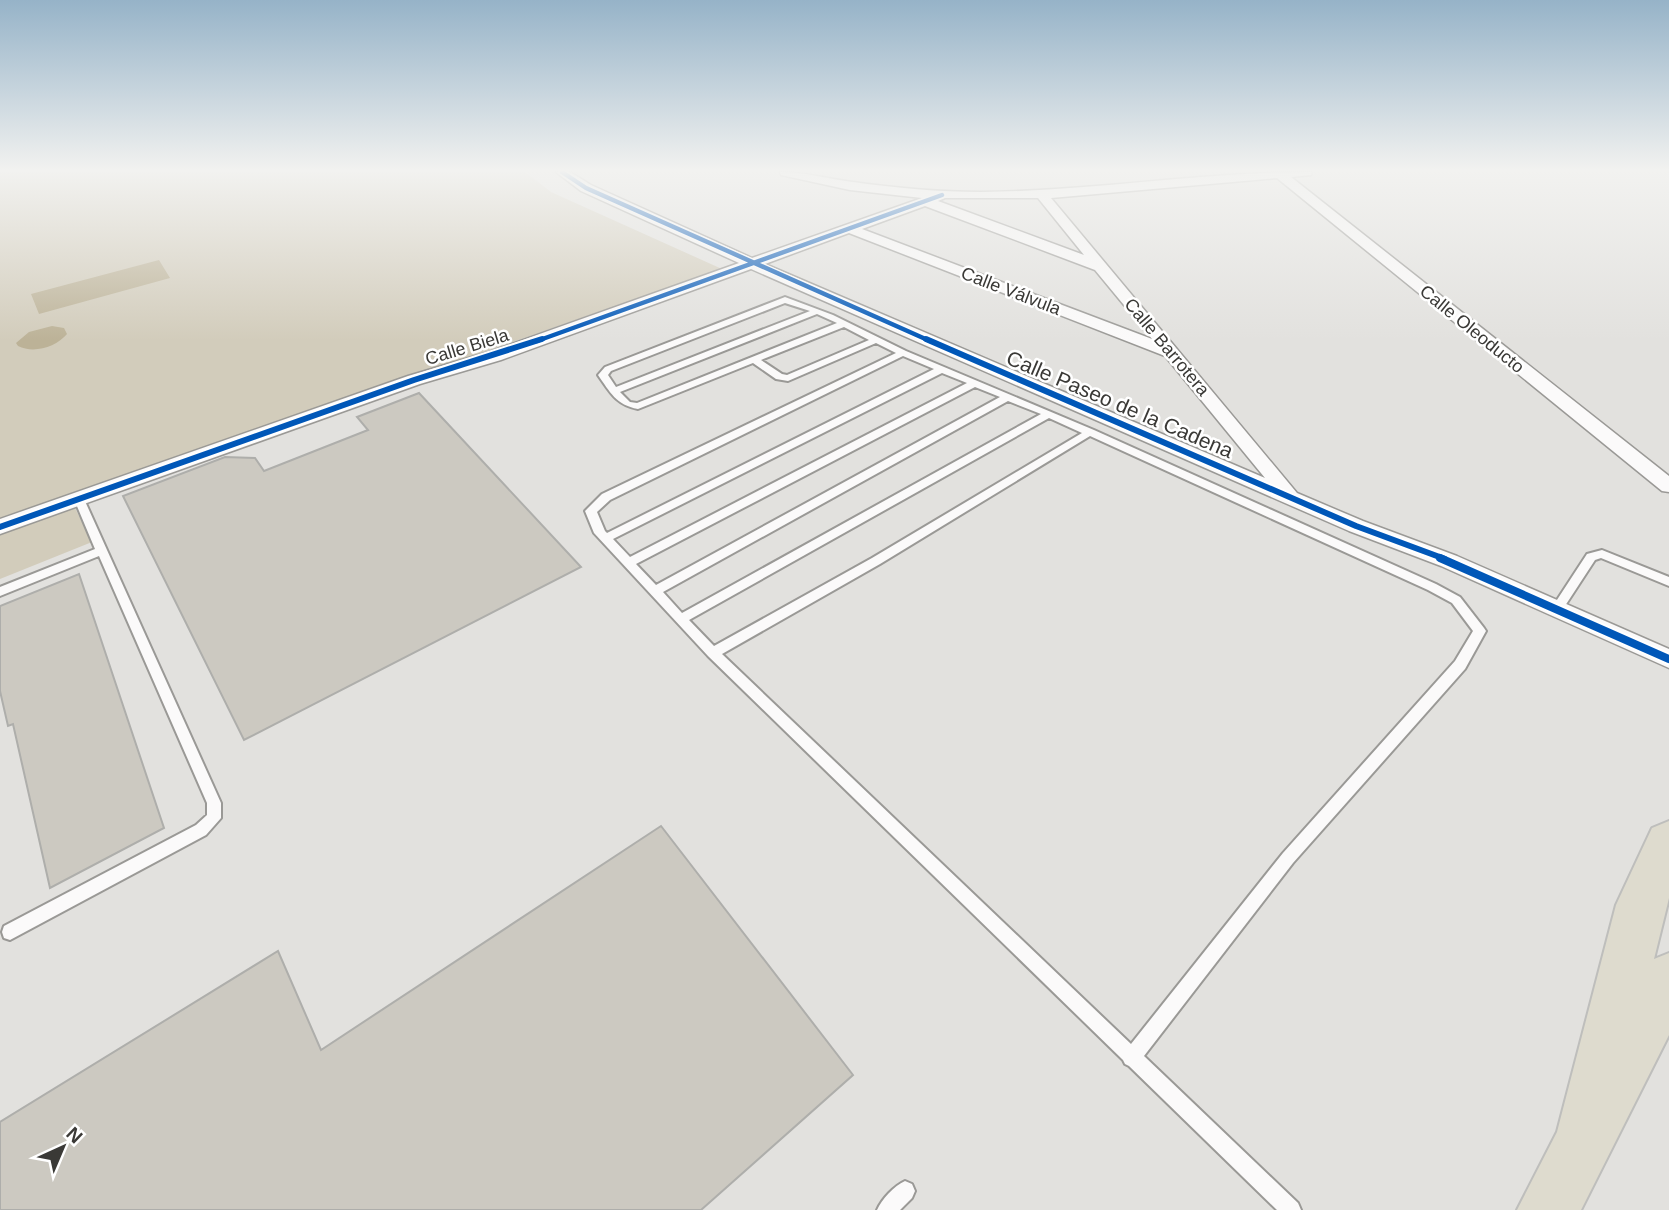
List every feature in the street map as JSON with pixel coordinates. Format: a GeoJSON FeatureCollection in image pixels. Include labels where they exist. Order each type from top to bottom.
{"type":"FeatureCollection","features":[{"type":"Feature","properties":{"kind":"highway"},"geometry":{"type":"LineString","coordinates":[[1583,1145],[1641,905],[1669,843]]}},
{"type":"Feature","properties":{"kind":"highway"},"geometry":{"type":"LineString","coordinates":[[1548,1210],[1669,979]]}},
{"type":"Feature","properties":{"kind":"street","name":"Calle Paseo de la Cadena"},"geometry":{"type":"LineString","coordinates":[[674,228],[1293,499],[1449,561],[1669,659]]}},
{"type":"Feature","properties":{"kind":"street","name":"Calle Biela"},"geometry":{"type":"LineString","coordinates":[[0,527],[753,264],[847,228]]}},
{"type":"Feature","properties":{"kind":"street","name":"Calle Válvula"},"geometry":{"type":"LineString","coordinates":[[849,228],[1173,354]]}},
{"type":"Feature","properties":{"kind":"street"},"geometry":{"type":"LineString","coordinates":[[999,228],[1102,267]]}},
{"type":"Feature","properties":{"kind":"street","name":"Calle Barrotera"},"geometry":{"type":"LineString","coordinates":[[1070,228],[1293,499]]}},
{"type":"Feature","properties":{"kind":"street","name":"Calle Oleoducto"},"geometry":{"type":"LineString","coordinates":[[1348,228],[1669,485]]}},
{"type":"Feature","properties":{"kind":"lane"},"geometry":{"type":"LineString","coordinates":[[842,324],[638,406],[627,404],[603,375],[608,369],[785,300],[816,312],[842,324],[876,340],[903,353],[1090,432],[1432,587],[1456,600],[1480,631],[1460,665],[1288,858],[1132,1058]]}},
{"type":"Feature","properties":{"kind":"lane"},"geometry":{"type":"LineString","coordinates":[[614,391],[816,312]]}},
{"type":"Feature","properties":{"kind":"lane"},"geometry":{"type":"LineString","coordinates":[[754,360],[779,377],[788,378],[876,340]]}},
{"type":"Feature","properties":{"kind":"lane"},"geometry":{"type":"LineString","coordinates":[[903,353],[606,497],[591,511],[606,538],[713,653],[1291,1210]]}},
{"type":"Feature","properties":{"kind":"lane"},"geometry":{"type":"LineString","coordinates":[[606,538],[942,369]]}},
{"type":"Feature","properties":{"kind":"lane"},"geometry":{"type":"LineString","coordinates":[[628,563],[975,383]]}},
{"type":"Feature","properties":{"kind":"lane"},"geometry":{"type":"LineString","coordinates":[[655,591],[1008,397]]}},
{"type":"Feature","properties":{"kind":"lane"},"geometry":{"type":"LineString","coordinates":[[681,619],[1049,414]]}},
{"type":"Feature","properties":{"kind":"lane"},"geometry":{"type":"LineString","coordinates":[[713,653],[876,561],[1090,432]]}},
{"type":"Feature","properties":{"kind":"lane"},"geometry":{"type":"LineString","coordinates":[[10,932],[201,830],[214,818],[214,803],[79,499]]}},
{"type":"Feature","properties":{"kind":"lane"},"geometry":{"type":"LineString","coordinates":[[0,592],[103,550]]}},
{"type":"Feature","properties":{"kind":"lane"},"geometry":{"type":"LineString","coordinates":[[1557,609],[1591,557],[1602,554],[1669,582]]}},
{"type":"Feature","properties":{"kind":"lane"},"geometry":{"type":"LineString","coordinates":[[887,1210],[905,1191]]}},
{"type":"Feature","properties":{"kind":"shaded area"},"geometry":{"type":"Polygon","coordinates":[[[0,228],[632,228],[722,269],[0,520],[0,228]]]}},
{"type":"Feature","properties":{"kind":"shaded area"},"geometry":{"type":"Polygon","coordinates":[[[159,260],[170,278],[39,314],[31,294],[159,260]]]}},
{"type":"Feature","properties":{"kind":"shaded area"},"geometry":{"type":"Polygon","coordinates":[[[52,326],[64,328],[67,334],[51,346],[31,349],[16,343],[29,332],[52,326]]]}},
{"type":"Feature","properties":{"kind":"shaded area"},"geometry":{"type":"Polygon","coordinates":[[[73,504],[92,542],[0,579],[0,531],[73,504]]]}},
{"type":"Feature","properties":{"kind":"building"},"geometry":{"type":"Polygon","coordinates":[[[419,393],[581,567],[244,740],[123,496],[225,457],[255,458],[264,471],[368,430],[357,417],[419,393]]]}},
{"type":"Feature","properties":{"kind":"building"},"geometry":{"type":"Polygon","coordinates":[[[79,574],[164,828],[50,888],[13,724],[8,726],[0,691],[0,606],[79,574]]]}},
{"type":"Feature","properties":{"kind":"building"},"geometry":{"type":"Polygon","coordinates":[[[661,826],[853,1075],[701,1210],[0,1210],[0,1122],[278,951],[321,1050],[661,826]]]}},
{"type":"Feature","properties":{"kind":"cycle path"},"geometry":{"type":"LineString","coordinates":[[675,228],[1356,526],[1449,561],[1669,659]]}},
{"type":"Feature","properties":{"kind":"cycle path"},"geometry":{"type":"LineString","coordinates":[[0,527],[414,380],[495,356],[849,228]]}}]}
